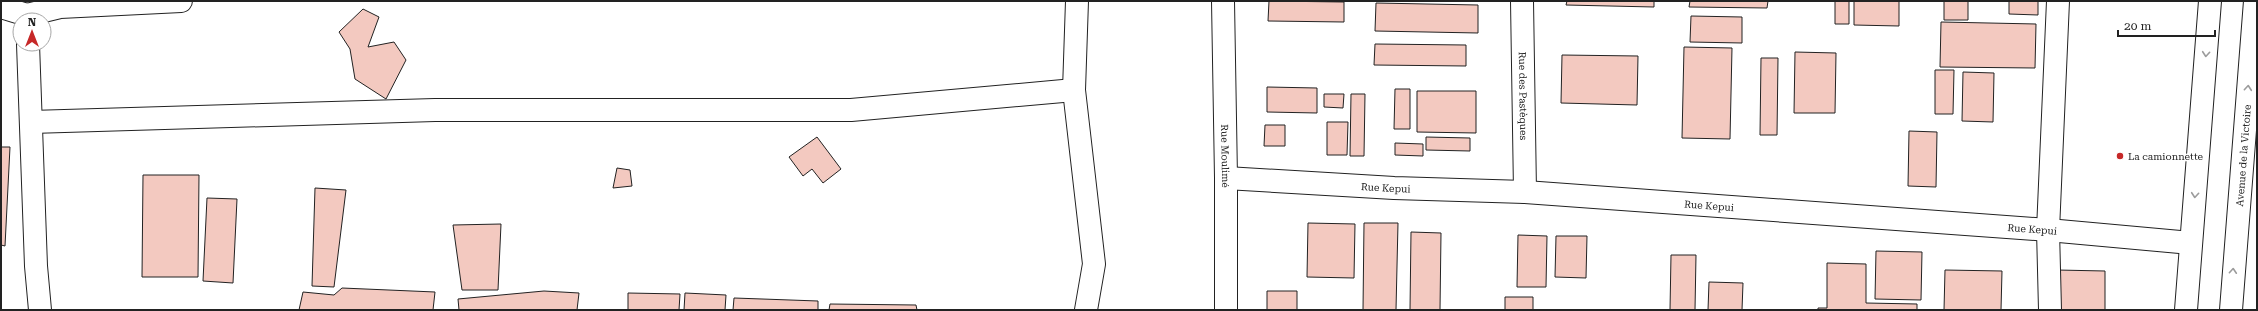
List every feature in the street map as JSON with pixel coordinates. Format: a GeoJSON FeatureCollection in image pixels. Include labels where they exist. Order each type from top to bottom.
{"type":"FeatureCollection","features":[{"type":"Feature","properties":{"kind":"main road"},"geometry":{"type":"LineString","coordinates":[[45,12],[60,7],[181,1]]}},
{"type":"Feature","properties":{"kind":"main road"},"geometry":{"type":"LineString","coordinates":[[1077,1],[1074,90],[1094,264],[1086,310]]}},
{"type":"Feature","properties":{"kind":"main road","name":"Rue Moulimé"},"geometry":{"type":"LineString","coordinates":[[1223,1],[1226,178],[1226,310]]}},
{"type":"Feature","properties":{"kind":"main road","name":"Rue des Pastèques"},"geometry":{"type":"LineString","coordinates":[[1522,1],[1525,192]]}},
{"type":"Feature","properties":{"kind":"main road"},"geometry":{"type":"LineString","coordinates":[[2050,310],[2048,230],[2058,1]]}},
{"type":"Feature","properties":{"kind":"main road"},"geometry":{"type":"LineString","coordinates":[[2186,310],[2210,1]]}},
{"type":"Feature","properties":{"kind":"main road","name":"Avenue de la Victoire"},"geometry":{"type":"LineString","coordinates":[[2231,310],[2238,196],[2255,1]]}},
{"type":"Feature","properties":{"kind":"main road"},"geometry":{"type":"LineString","coordinates":[[1,7],[13,12]]}},
{"type":"Feature","properties":{"kind":"main road"},"geometry":{"type":"LineString","coordinates":[[28,52],[36,266],[40,310]]}},
{"type":"Feature","properties":{"kind":"main road"},"geometry":{"type":"LineString","coordinates":[[30,122],[435,110],[851,110],[1074,90]]}},
{"type":"Feature","properties":{"kind":"main road","name":"Rue Kepui"},"geometry":{"type":"LineString","coordinates":[[1226,178],[1394,188],[1525,192],[2048,230],[2191,243]]}},
{"type":"Feature","properties":{"kind":"building"},"geometry":{"type":"Polygon","coordinates":[[[1269,1],[1344,2],[1344,22],[1268,21],[1269,1]]]}},
{"type":"Feature","properties":{"kind":"building"},"geometry":{"type":"Polygon","coordinates":[[[1567,1],[1654,1],[1654,7],[1566,5],[1567,1]]]}},
{"type":"Feature","properties":{"kind":"building"},"geometry":{"type":"Polygon","coordinates":[[[1690,1],[1768,1],[1767,8],[1689,7],[1690,1]]]}},
{"type":"Feature","properties":{"kind":"building"},"geometry":{"type":"Polygon","coordinates":[[[1835,1],[1849,1],[1849,24],[1835,24],[1835,1]]]}},
{"type":"Feature","properties":{"kind":"building"},"geometry":{"type":"Polygon","coordinates":[[[1854,1],[1899,1],[1899,26],[1854,25],[1854,1]]]}},
{"type":"Feature","properties":{"kind":"building"},"geometry":{"type":"Polygon","coordinates":[[[1944,1],[1968,1],[1968,20],[1944,20],[1944,1]]]}},
{"type":"Feature","properties":{"kind":"building"},"geometry":{"type":"Polygon","coordinates":[[[2009,1],[2038,1],[2038,15],[2009,14],[2009,1]]]}},
{"type":"Feature","properties":{"kind":"building"},"geometry":{"type":"Polygon","coordinates":[[[1376,3],[1478,5],[1478,33],[1375,31],[1376,3]]]}},
{"type":"Feature","properties":{"kind":"building"},"geometry":{"type":"Polygon","coordinates":[[[363,9],[379,17],[368,47],[394,42],[406,60],[386,99],[355,79],[350,49],[339,32],[363,9]]]}},
{"type":"Feature","properties":{"kind":"building"},"geometry":{"type":"Polygon","coordinates":[[[1691,16],[1742,17],[1742,43],[1690,42],[1691,16]]]}},
{"type":"Feature","properties":{"kind":"building"},"geometry":{"type":"Polygon","coordinates":[[[1941,22],[2036,24],[2035,68],[1940,67],[1941,22]]]}},
{"type":"Feature","properties":{"kind":"building"},"geometry":{"type":"Polygon","coordinates":[[[1375,44],[1466,45],[1466,66],[1374,65],[1375,44]]]}},
{"type":"Feature","properties":{"kind":"building"},"geometry":{"type":"Polygon","coordinates":[[[1684,47],[1732,48],[1730,139],[1682,138],[1684,47]]]}},
{"type":"Feature","properties":{"kind":"building"},"geometry":{"type":"Polygon","coordinates":[[[1795,52],[1836,53],[1835,113],[1794,113],[1795,52]]]}},
{"type":"Feature","properties":{"kind":"building"},"geometry":{"type":"Polygon","coordinates":[[[1562,55],[1638,56],[1637,105],[1561,103],[1562,55]]]}},
{"type":"Feature","properties":{"kind":"building"},"geometry":{"type":"Polygon","coordinates":[[[1761,58],[1778,58],[1777,135],[1760,135],[1761,58]]]}},
{"type":"Feature","properties":{"kind":"building"},"geometry":{"type":"Polygon","coordinates":[[[1935,70],[1954,70],[1953,114],[1935,114],[1935,70]]]}},
{"type":"Feature","properties":{"kind":"building"},"geometry":{"type":"Polygon","coordinates":[[[1963,72],[1994,73],[1993,122],[1962,121],[1963,72]]]}},
{"type":"Feature","properties":{"kind":"building"},"geometry":{"type":"Polygon","coordinates":[[[1267,87],[1317,88],[1317,113],[1267,112],[1267,87]]]}},
{"type":"Feature","properties":{"kind":"building"},"geometry":{"type":"Polygon","coordinates":[[[1395,89],[1410,89],[1410,129],[1394,129],[1395,89]]]}},
{"type":"Feature","properties":{"kind":"building"},"geometry":{"type":"Polygon","coordinates":[[[1417,91],[1476,91],[1476,133],[1417,132],[1417,91]]]}},
{"type":"Feature","properties":{"kind":"building"},"geometry":{"type":"Polygon","coordinates":[[[1324,94],[1344,94],[1343,108],[1324,107],[1324,94]]]}},
{"type":"Feature","properties":{"kind":"building"},"geometry":{"type":"Polygon","coordinates":[[[1351,94],[1365,94],[1364,156],[1350,156],[1351,94]]]}},
{"type":"Feature","properties":{"kind":"building"},"geometry":{"type":"Polygon","coordinates":[[[1327,122],[1348,122],[1347,155],[1327,155],[1327,122]]]}},
{"type":"Feature","properties":{"kind":"building"},"geometry":{"type":"Polygon","coordinates":[[[1265,125],[1285,125],[1285,146],[1264,146],[1265,125]]]}},
{"type":"Feature","properties":{"kind":"building"},"geometry":{"type":"Polygon","coordinates":[[[1909,131],[1937,132],[1936,187],[1908,186],[1909,131]]]}},
{"type":"Feature","properties":{"kind":"building"},"geometry":{"type":"Polygon","coordinates":[[[817,137],[841,169],[823,183],[812,169],[803,176],[789,157],[817,137]]]}},
{"type":"Feature","properties":{"kind":"building"},"geometry":{"type":"Polygon","coordinates":[[[1426,137],[1470,138],[1470,151],[1426,150],[1426,137]]]}},
{"type":"Feature","properties":{"kind":"building"},"geometry":{"type":"Polygon","coordinates":[[[1395,143],[1423,144],[1423,156],[1395,155],[1395,143]]]}},
{"type":"Feature","properties":{"kind":"building"},"geometry":{"type":"Polygon","coordinates":[[[1,147],[10,147],[5,246],[1,245],[1,147]]]}},
{"type":"Feature","properties":{"kind":"building"},"geometry":{"type":"Polygon","coordinates":[[[617,168],[630,170],[632,186],[613,188],[617,168]]]}},
{"type":"Feature","properties":{"kind":"building"},"geometry":{"type":"Polygon","coordinates":[[[143,175],[199,175],[198,277],[142,277],[143,175]]]}},
{"type":"Feature","properties":{"kind":"building"},"geometry":{"type":"Polygon","coordinates":[[[315,188],[346,190],[334,287],[312,286],[315,188]]]}},
{"type":"Feature","properties":{"kind":"building"},"geometry":{"type":"Polygon","coordinates":[[[207,198],[237,199],[233,283],[203,281],[207,198]]]}},
{"type":"Feature","properties":{"kind":"building"},"geometry":{"type":"Polygon","coordinates":[[[1308,223],[1355,224],[1354,278],[1307,277],[1308,223]]]}},
{"type":"Feature","properties":{"kind":"building"},"geometry":{"type":"Polygon","coordinates":[[[1364,223],[1398,223],[1396,310],[1363,310],[1364,223]]]}},
{"type":"Feature","properties":{"kind":"building"},"geometry":{"type":"Polygon","coordinates":[[[501,224],[498,290],[462,290],[453,225],[501,224]]]}},
{"type":"Feature","properties":{"kind":"building"},"geometry":{"type":"Polygon","coordinates":[[[1411,232],[1441,233],[1440,310],[1410,310],[1411,232]]]}},
{"type":"Feature","properties":{"kind":"building"},"geometry":{"type":"Polygon","coordinates":[[[1518,235],[1547,236],[1546,287],[1517,287],[1518,235]]]}},
{"type":"Feature","properties":{"kind":"building"},"geometry":{"type":"Polygon","coordinates":[[[1556,236],[1587,236],[1586,278],[1555,277],[1556,236]]]}},
{"type":"Feature","properties":{"kind":"building"},"geometry":{"type":"Polygon","coordinates":[[[1876,251],[1922,252],[1921,300],[1875,299],[1876,251]]]}},
{"type":"Feature","properties":{"kind":"building"},"geometry":{"type":"Polygon","coordinates":[[[1671,255],[1696,255],[1695,310],[1670,310],[1671,255]]]}},
{"type":"Feature","properties":{"kind":"building"},"geometry":{"type":"Polygon","coordinates":[[[1827,263],[1866,264],[1866,303],[1917,304],[1917,310],[1818,310],[1818,308],[1827,308],[1827,263]]]}},
{"type":"Feature","properties":{"kind":"building"},"geometry":{"type":"Polygon","coordinates":[[[1945,270],[2002,271],[2001,310],[1944,310],[1945,270]]]}},
{"type":"Feature","properties":{"kind":"building"},"geometry":{"type":"Polygon","coordinates":[[[2057,270],[2105,271],[2105,310],[2057,310],[2057,270]]]}},
{"type":"Feature","properties":{"kind":"building"},"geometry":{"type":"Polygon","coordinates":[[[1709,282],[1743,283],[1742,310],[1708,310],[1709,282]]]}},
{"type":"Feature","properties":{"kind":"building"},"geometry":{"type":"Polygon","coordinates":[[[342,288],[435,292],[433,310],[299,310],[303,292],[334,295],[342,288]]]}},
{"type":"Feature","properties":{"kind":"building"},"geometry":{"type":"Polygon","coordinates":[[[544,291],[579,293],[577,310],[459,310],[458,299],[544,291]]]}},
{"type":"Feature","properties":{"kind":"building"},"geometry":{"type":"Polygon","coordinates":[[[1267,291],[1297,291],[1297,310],[1267,310],[1267,291]]]}},
{"type":"Feature","properties":{"kind":"building"},"geometry":{"type":"Polygon","coordinates":[[[628,293],[680,294],[679,310],[628,310],[628,293]]]}},
{"type":"Feature","properties":{"kind":"building"},"geometry":{"type":"Polygon","coordinates":[[[685,293],[726,295],[725,310],[684,310],[685,293]]]}},
{"type":"Feature","properties":{"kind":"building"},"geometry":{"type":"Polygon","coordinates":[[[1505,297],[1533,297],[1533,310],[1505,310],[1505,297]]]}},
{"type":"Feature","properties":{"kind":"building"},"geometry":{"type":"Polygon","coordinates":[[[734,298],[818,301],[818,310],[733,310],[734,298]]]}},
{"type":"Feature","properties":{"kind":"building"},"geometry":{"type":"Polygon","coordinates":[[[830,304],[916,305],[917,310],[829,310],[830,304]]]}},
{"type":"Feature","properties":{"kind":"place","name":"La camionnette"},"geometry":{"type":"Point","coordinates":[2120,156]}}]}
